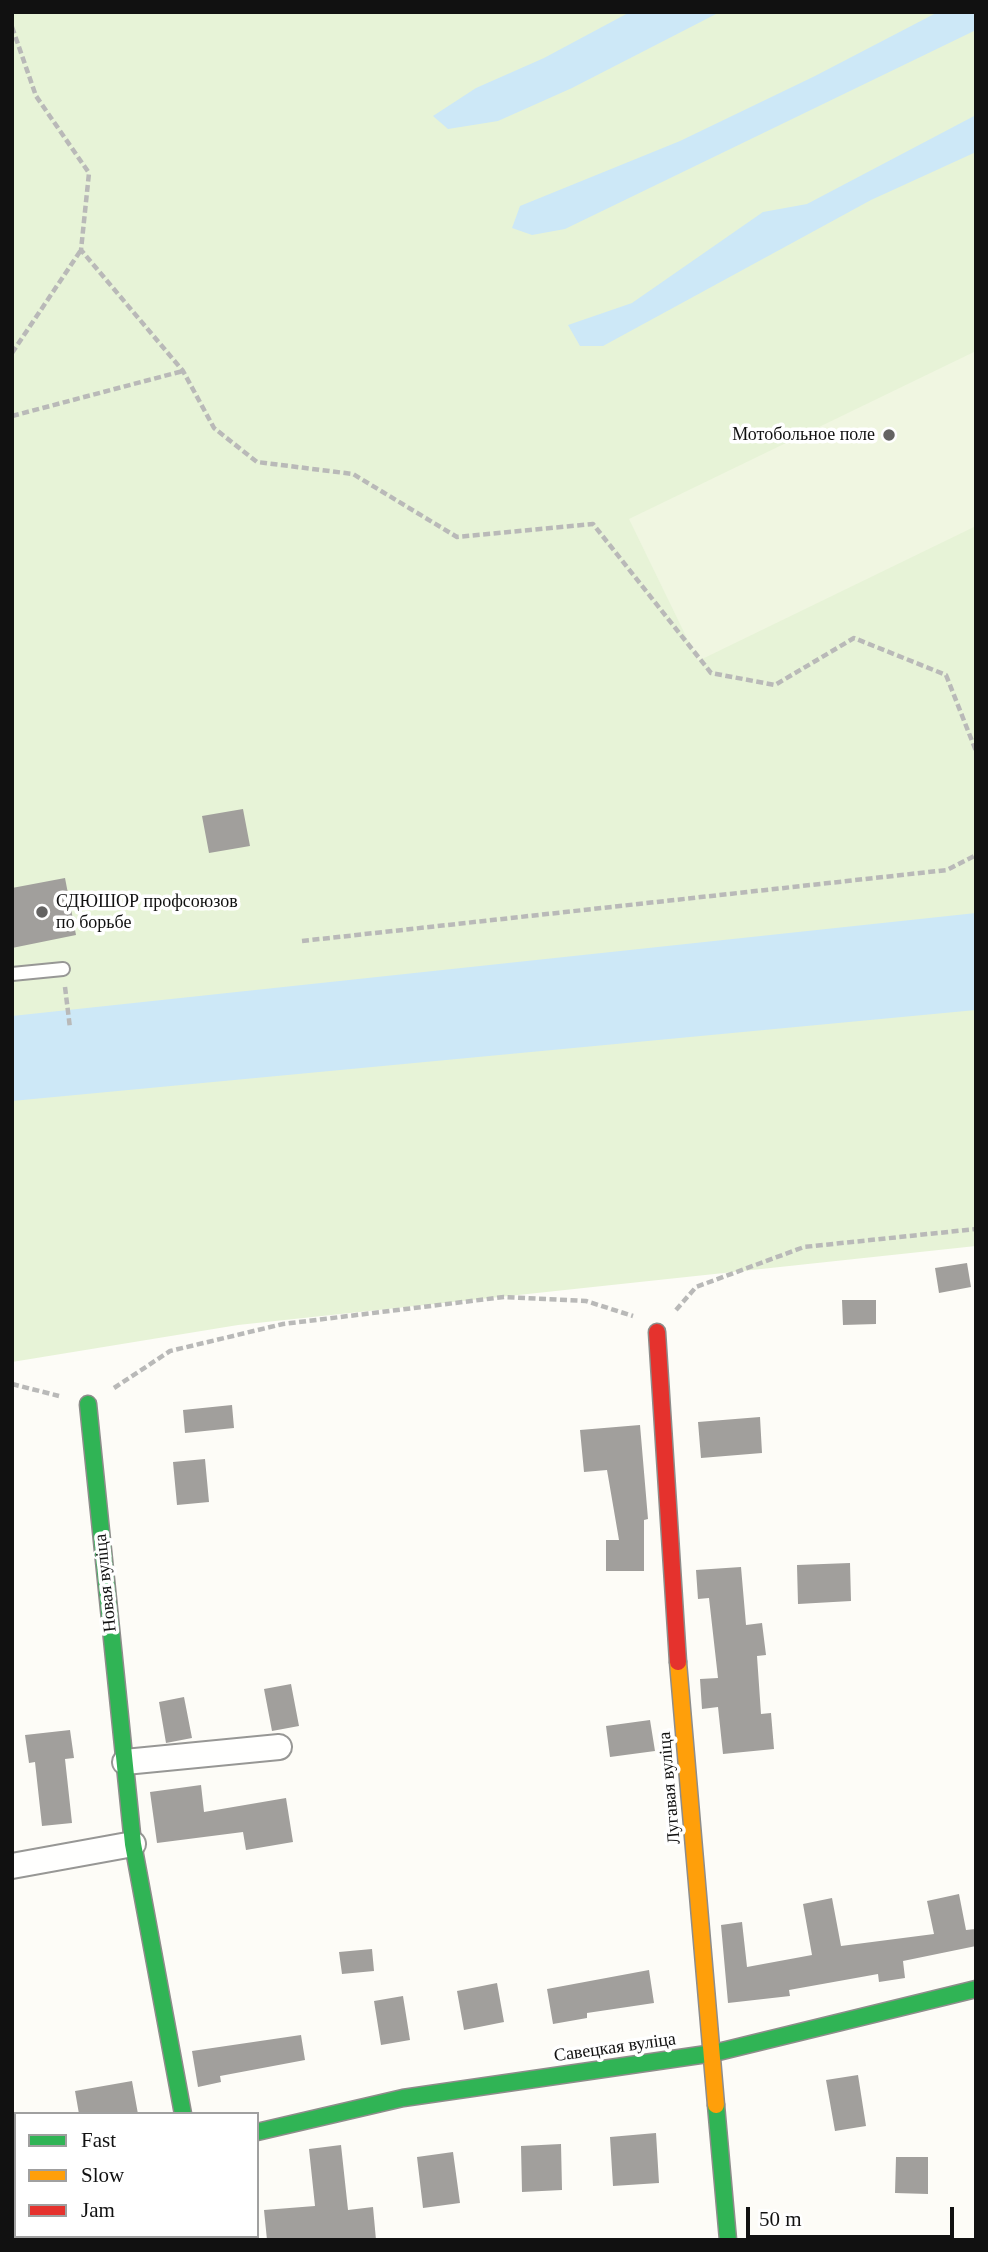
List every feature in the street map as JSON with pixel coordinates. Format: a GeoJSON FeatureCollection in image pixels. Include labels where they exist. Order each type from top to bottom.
{"type":"FeatureCollection","features":[{"type":"Feature","properties":{"kind":"street","name":"Лугавая вуліца"},"geometry":{"type":"LineString","coordinates":[[657,1332],[675,1627],[714,2053],[728,2240]]}},
{"type":"Feature","properties":{"kind":"street","name":"Новая вуліца"},"geometry":{"type":"LineString","coordinates":[[88,1405],[133,1844],[183,2112]]}},
{"type":"Feature","properties":{"kind":"street"},"geometry":{"type":"LineString","coordinates":[[125,1762],[279,1747]]}},
{"type":"Feature","properties":{"kind":"street"},"geometry":{"type":"LineString","coordinates":[[12,1866],[133,1844]]}},
{"type":"Feature","properties":{"kind":"street","name":"Савецкая вуліца"},"geometry":{"type":"LineString","coordinates":[[259,2132],[403,2098],[714,2053],[976,1989]]}},
{"type":"Feature","properties":{"kind":"lane"},"geometry":{"type":"LineString","coordinates":[[12,974],[63,969]]}},
{"type":"Feature","properties":{"kind":"path"},"geometry":{"type":"LineString","coordinates":[[12,27],[36,96],[89,173],[81,250],[12,353]]}},
{"type":"Feature","properties":{"kind":"path"},"geometry":{"type":"LineString","coordinates":[[81,250],[183,371],[214,428],[257,462],[353,474],[457,537],[593,524],[711,673],[775,685],[854,638],[946,675],[976,751]]}},
{"type":"Feature","properties":{"kind":"path"},"geometry":{"type":"LineString","coordinates":[[12,416],[183,371]]}},
{"type":"Feature","properties":{"kind":"path"},"geometry":{"type":"LineString","coordinates":[[302,941],[947,870],[976,855]]}},
{"type":"Feature","properties":{"kind":"path"},"geometry":{"type":"LineString","coordinates":[[68,1010],[70,1028]]}},
{"type":"Feature","properties":{"kind":"path"},"geometry":{"type":"LineString","coordinates":[[12,1384],[88,1405],[170,1351],[283,1324],[504,1297],[586,1301],[632,1316],[657,1332],[696,1287],[804,1247],[976,1229]]}},
{"type":"Feature","properties":{"kind":"green space"},"geometry":{"type":"Polygon","coordinates":[[[12,12],[976,12],[976,1246],[238,1325],[12,1362],[12,12]]]}},
{"type":"Feature","properties":{"kind":"green space","name":"Мотобольное поле"},"geometry":{"type":"Polygon","coordinates":[[[976,351],[976,526],[698,661],[629,519],[976,351]]]}},
{"type":"Feature","properties":{"kind":"water"},"geometry":{"type":"Polygon","coordinates":[[[630,12],[720,12],[572,88],[498,121],[448,129],[433,116],[476,88],[544,58],[630,12]]]}},
{"type":"Feature","properties":{"kind":"water"},"geometry":{"type":"Polygon","coordinates":[[[938,12],[976,12],[976,30],[565,229],[532,235],[512,228],[520,206],[680,141],[815,76],[938,12]]]}},
{"type":"Feature","properties":{"kind":"water"},"geometry":{"type":"Polygon","coordinates":[[[976,115],[976,152],[871,200],[603,346],[580,346],[568,325],[632,303],[763,212],[807,204],[976,115]]]}},
{"type":"Feature","properties":{"kind":"water"},"geometry":{"type":"Polygon","coordinates":[[[976,913],[976,1010],[12,1101],[12,1016],[976,913]]]}},
{"type":"Feature","properties":{"kind":"building"},"geometry":{"type":"Polygon","coordinates":[[[243,809],[250,846],[209,853],[202,816],[243,809]]]}},
{"type":"Feature","properties":{"kind":"building","name":"СДЮШОР профсоюзов по борьбе"},"geometry":{"type":"Polygon","coordinates":[[[65,878],[76,935],[12,948],[12,888],[65,878]]]}},
{"type":"Feature","properties":{"kind":"building"},"geometry":{"type":"Polygon","coordinates":[[[967,1263],[971,1287],[939,1293],[935,1268],[967,1263]]]}},
{"type":"Feature","properties":{"kind":"building"},"geometry":{"type":"Polygon","coordinates":[[[842,1300],[876,1300],[876,1324],[843,1325],[842,1300]]]}},
{"type":"Feature","properties":{"kind":"building"},"geometry":{"type":"Polygon","coordinates":[[[232,1405],[234,1428],[185,1433],[183,1410],[232,1405]]]}},
{"type":"Feature","properties":{"kind":"building"},"geometry":{"type":"Polygon","coordinates":[[[760,1417],[762,1453],[701,1458],[698,1422],[760,1417]]]}},
{"type":"Feature","properties":{"kind":"building"},"geometry":{"type":"Polygon","coordinates":[[[640,1425],[648,1519],[644,1520],[644,1571],[606,1571],[606,1540],[619,1540],[607,1470],[584,1472],[580,1430],[640,1425]]]}},
{"type":"Feature","properties":{"kind":"building"},"geometry":{"type":"Polygon","coordinates":[[[205,1459],[209,1502],[177,1505],[173,1462],[205,1459]]]}},
{"type":"Feature","properties":{"kind":"building"},"geometry":{"type":"Polygon","coordinates":[[[850,1563],[851,1601],[798,1604],[797,1565],[850,1563]]]}},
{"type":"Feature","properties":{"kind":"building"},"geometry":{"type":"Polygon","coordinates":[[[741,1567],[746,1625],[762,1623],[766,1655],[757,1656],[761,1714],[771,1713],[774,1749],[723,1754],[718,1707],[702,1709],[700,1679],[718,1678],[709,1598],[698,1599],[696,1570],[741,1567]]]}},
{"type":"Feature","properties":{"kind":"building"},"geometry":{"type":"Polygon","coordinates":[[[291,1684],[299,1726],[272,1731],[264,1689],[291,1684]]]}},
{"type":"Feature","properties":{"kind":"building"},"geometry":{"type":"Polygon","coordinates":[[[184,1697],[192,1738],[166,1743],[159,1702],[184,1697]]]}},
{"type":"Feature","properties":{"kind":"building"},"geometry":{"type":"Polygon","coordinates":[[[650,1720],[655,1751],[610,1757],[606,1726],[650,1720]]]}},
{"type":"Feature","properties":{"kind":"building"},"geometry":{"type":"Polygon","coordinates":[[[70,1730],[74,1758],[65,1759],[72,1823],[42,1826],[35,1762],[29,1763],[25,1735],[70,1730]]]}},
{"type":"Feature","properties":{"kind":"building"},"geometry":{"type":"Polygon","coordinates":[[[201,1785],[204,1812],[286,1798],[293,1842],[246,1850],[243,1832],[157,1843],[150,1792],[201,1785]]]}},
{"type":"Feature","properties":{"kind":"building"},"geometry":{"type":"Polygon","coordinates":[[[959,1894],[966,1930],[976,1929],[976,1946],[903,1961],[905,1978],[879,1982],[878,1974],[789,1990],[790,1996],[728,2003],[721,1925],[742,1922],[747,1967],[812,1955],[803,1904],[832,1898],[841,1946],[934,1934],[927,1901],[959,1894]]]}},
{"type":"Feature","properties":{"kind":"building"},"geometry":{"type":"Polygon","coordinates":[[[372,1949],[374,1971],[342,1974],[339,1952],[372,1949]]]}},
{"type":"Feature","properties":{"kind":"building"},"geometry":{"type":"Polygon","coordinates":[[[649,1970],[654,2003],[587,2013],[587,2018],[553,2024],[547,1989],[649,1970]]]}},
{"type":"Feature","properties":{"kind":"building"},"geometry":{"type":"Polygon","coordinates":[[[497,1983],[504,2022],[464,2030],[457,1991],[497,1983]]]}},
{"type":"Feature","properties":{"kind":"building"},"geometry":{"type":"Polygon","coordinates":[[[403,1996],[410,2040],[381,2045],[374,2001],[403,1996]]]}},
{"type":"Feature","properties":{"kind":"building"},"geometry":{"type":"Polygon","coordinates":[[[301,2035],[305,2060],[220,2076],[221,2082],[198,2087],[192,2051],[301,2035]]]}},
{"type":"Feature","properties":{"kind":"building"},"geometry":{"type":"Polygon","coordinates":[[[858,2075],[866,2126],[835,2131],[826,2080],[858,2075]]]}},
{"type":"Feature","properties":{"kind":"building"},"geometry":{"type":"Polygon","coordinates":[[[132,2081],[138,2112],[79,2112],[75,2091],[132,2081]]]}},
{"type":"Feature","properties":{"kind":"building"},"geometry":{"type":"Polygon","coordinates":[[[656,2133],[659,2183],[613,2186],[610,2137],[656,2133]]]}},
{"type":"Feature","properties":{"kind":"building"},"geometry":{"type":"Polygon","coordinates":[[[561,2144],[562,2190],[522,2192],[521,2146],[561,2144]]]}},
{"type":"Feature","properties":{"kind":"building"},"geometry":{"type":"Polygon","coordinates":[[[341,2145],[348,2210],[373,2207],[376,2240],[267,2240],[264,2210],[315,2206],[309,2149],[341,2145]]]}},
{"type":"Feature","properties":{"kind":"building"},"geometry":{"type":"Polygon","coordinates":[[[453,2152],[460,2203],[423,2208],[417,2157],[453,2152]]]}},
{"type":"Feature","properties":{"kind":"building"},"geometry":{"type":"Polygon","coordinates":[[[896,2157],[928,2157],[928,2194],[895,2193],[896,2157]]]}},
{"type":"Feature","properties":{"kind":"traffic: fast"},"geometry":{"type":"LineString","coordinates":[[88,1404],[133,1844],[183,2112]]}},
{"type":"Feature","properties":{"kind":"traffic: fast"},"geometry":{"type":"LineString","coordinates":[[259,2132],[403,2098],[714,2053],[976,1989]]}},
{"type":"Feature","properties":{"kind":"traffic: fast"},"geometry":{"type":"LineString","coordinates":[[716,2105],[728,2240]]}},
{"type":"Feature","properties":{"kind":"traffic: slow"},"geometry":{"type":"LineString","coordinates":[[678,1662],[716,2105]]}},
{"type":"Feature","properties":{"kind":"traffic: jam"},"geometry":{"type":"LineString","coordinates":[[657,1332],[678,1662]]}},
{"type":"Feature","properties":{"kind":"place","name":"Мотобольное поле"},"geometry":{"type":"Point","coordinates":[889,435]}},
{"type":"Feature","properties":{"kind":"place","name":"СДЮШОР профсоюзов по борьбе"},"geometry":{"type":"Point","coordinates":[42,912]}}]}
